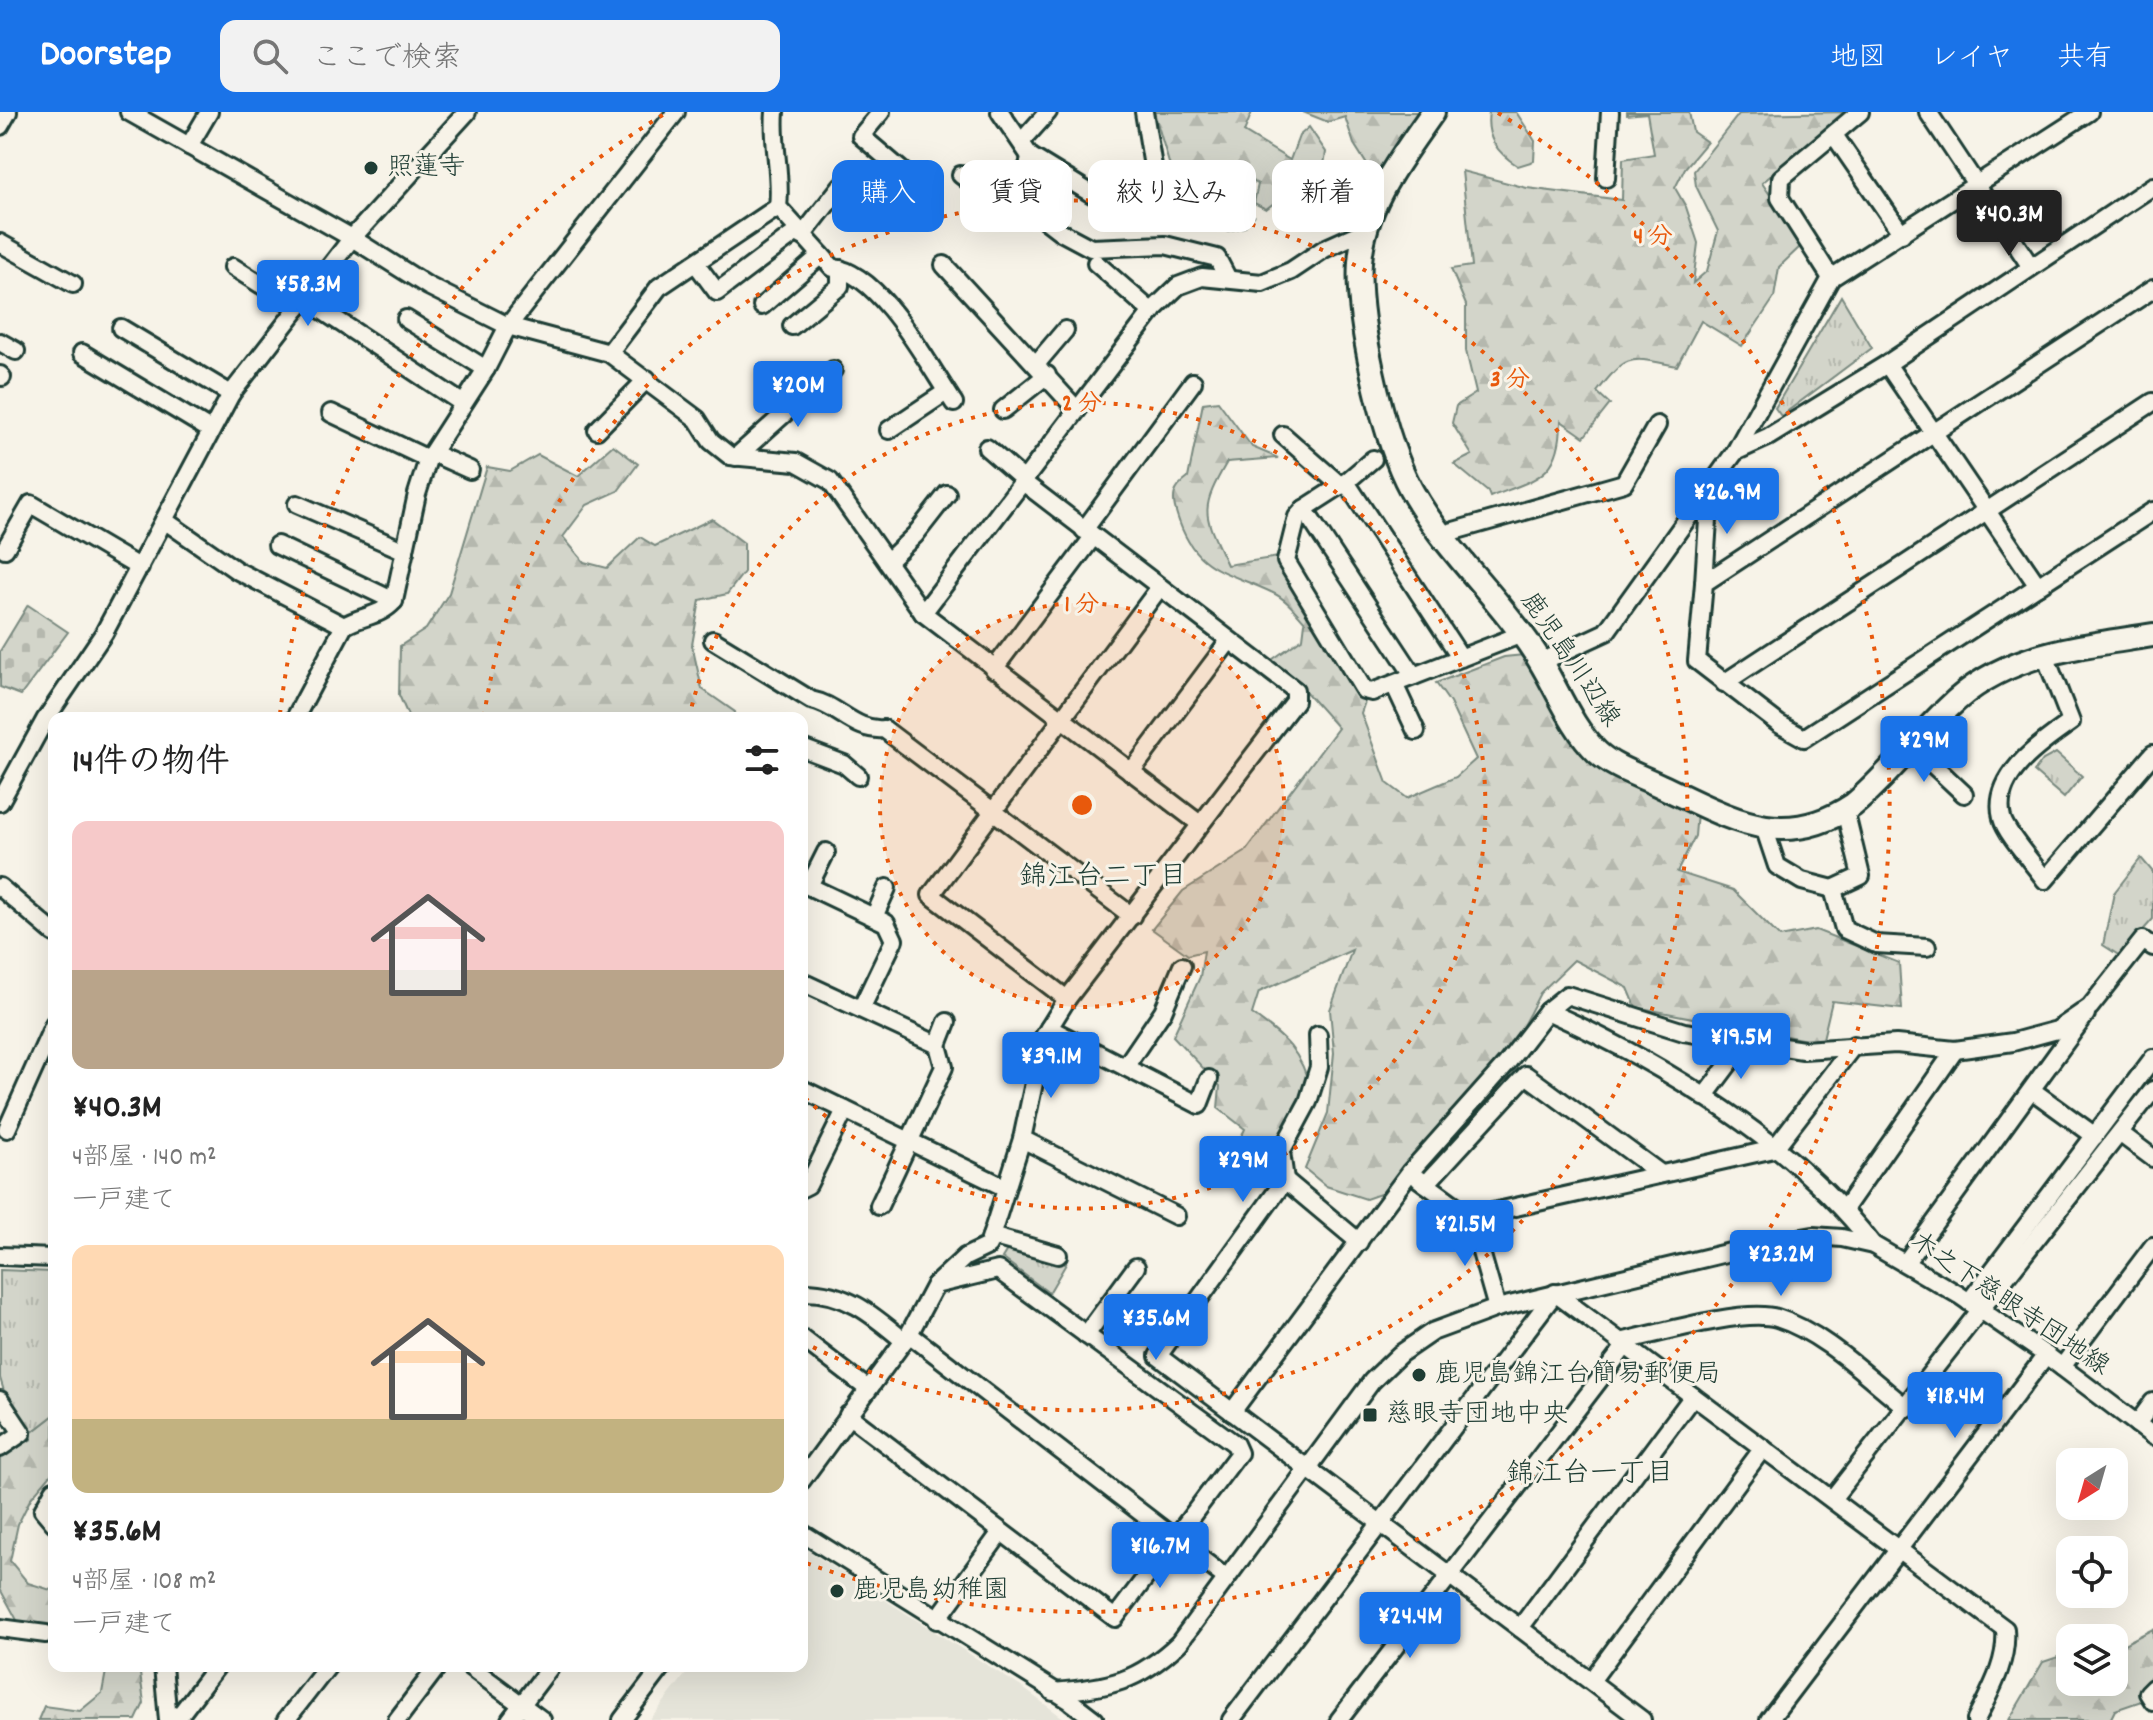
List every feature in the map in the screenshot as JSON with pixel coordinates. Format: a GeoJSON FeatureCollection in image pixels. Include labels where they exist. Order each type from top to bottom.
{"type":"FeatureCollection","features":[{"type":"Feature","properties":{"kind":"main road","name":"鹿児島川辺線"},"geometry":{"type":"LineString","coordinates":[[1384,186],[1433,112]]}},
{"type":"Feature","properties":{"kind":"main road","name":"鹿児島川辺線"},"geometry":{"type":"LineString","coordinates":[[1364,232],[1359,270],[1361,306],[1382,401],[1406,479],[1443,534],[1522,634],[1582,734],[1603,757],[1727,817],[1764,827],[1801,829],[1845,810],[1870,791],[1970,689],[2013,664],[2044,653],[2153,635]]}},
{"type":"Feature","properties":{"kind":"street"},"geometry":{"type":"LineString","coordinates":[[0,126],[8,112]]}},
{"type":"Feature","properties":{"kind":"street"},"geometry":{"type":"LineString","coordinates":[[129,112],[352,238],[428,286],[508,326],[609,353],[697,419],[711,441],[736,457],[796,462],[830,481],[923,613],[1200,824]]}},
{"type":"Feature","properties":{"kind":"street"},"geometry":{"type":"LineString","coordinates":[[189,146],[209,112]]}},
{"type":"Feature","properties":{"kind":"street"},"geometry":{"type":"LineString","coordinates":[[55,712],[140,568],[231,394],[352,238],[467,112]]}},
{"type":"Feature","properties":{"kind":"street"},"geometry":{"type":"LineString","coordinates":[[298,712],[344,626],[357,618],[383,614],[394,601],[430,456],[486,369],[508,326],[676,112]]}},
{"type":"Feature","properties":{"kind":"street"},"geometry":{"type":"LineString","coordinates":[[775,112],[776,154],[781,182],[778,207],[833,268],[849,270],[880,297],[950,398],[889,430]]}},
{"type":"Feature","properties":{"kind":"street"},"geometry":{"type":"LineString","coordinates":[[881,112],[861,136],[889,160]]}},
{"type":"Feature","properties":{"kind":"street"},"geometry":{"type":"LineString","coordinates":[[1000,112],[1027,155],[1092,194],[1114,197],[1145,185],[1157,173],[1144,131],[1144,112]]}},
{"type":"Feature","properties":{"kind":"street"},"geometry":{"type":"LineString","coordinates":[[1024,160],[1048,112]]}},
{"type":"Feature","properties":{"kind":"street"},"geometry":{"type":"LineString","coordinates":[[1606,178],[1610,112]]}},
{"type":"Feature","properties":{"kind":"street"},"geometry":{"type":"LineString","coordinates":[[1831,278],[1780,198],[1781,178],[1860,112]]}},
{"type":"Feature","properties":{"kind":"street"},"geometry":{"type":"LineString","coordinates":[[1928,112],[2031,267]]}},
{"type":"Feature","properties":{"kind":"street"},"geometry":{"type":"LineString","coordinates":[[1541,662],[1606,632],[1735,452],[1831,278],[1976,188],[2065,120],[2089,112]]}},
{"type":"Feature","properties":{"kind":"street"},"geometry":{"type":"LineString","coordinates":[[1834,135],[1902,234]]}},
{"type":"Feature","properties":{"kind":"street"},"geometry":{"type":"LineString","coordinates":[[1027,155],[1026,179],[1035,212],[1061,232],[1091,248],[1165,245],[1217,258],[1228,279]]}},
{"type":"Feature","properties":{"kind":"street"},"geometry":{"type":"LineString","coordinates":[[1735,452],[1768,437],[1887,364],[2153,186]]}},
{"type":"Feature","properties":{"kind":"street"},"geometry":{"type":"LineString","coordinates":[[697,265],[717,292],[800,233],[832,196]]}},
{"type":"Feature","properties":{"kind":"street"},"geometry":{"type":"LineString","coordinates":[[609,353],[659,287],[697,265],[778,207]]}},
{"type":"Feature","properties":{"kind":"street"},"geometry":{"type":"LineString","coordinates":[[923,613],[1152,312],[1178,286],[1202,277],[1262,283],[1291,271],[1324,249],[1362,232]]}},
{"type":"Feature","properties":{"kind":"street"},"geometry":{"type":"LineString","coordinates":[[0,243],[73,284]]}},
{"type":"Feature","properties":{"kind":"street"},"geometry":{"type":"LineString","coordinates":[[762,306],[821,255]]}},
{"type":"Feature","properties":{"kind":"street"},"geometry":{"type":"LineString","coordinates":[[1096,263],[1152,312]]}},
{"type":"Feature","properties":{"kind":"street"},"geometry":{"type":"LineString","coordinates":[[944,265],[1077,410]]}},
{"type":"Feature","properties":{"kind":"street"},"geometry":{"type":"LineString","coordinates":[[233,267],[301,304],[462,403]]}},
{"type":"Feature","properties":{"kind":"street"},"geometry":{"type":"LineString","coordinates":[[792,326],[840,286],[840,269]]}},
{"type":"Feature","properties":{"kind":"street"},"geometry":{"type":"LineString","coordinates":[[1704,583],[2153,289]]}},
{"type":"Feature","properties":{"kind":"street"},"geometry":{"type":"LineString","coordinates":[[406,319],[486,369]]}},
{"type":"Feature","properties":{"kind":"street"},"geometry":{"type":"LineString","coordinates":[[121,328],[231,394]]}},
{"type":"Feature","properties":{"kind":"street"},"geometry":{"type":"LineString","coordinates":[[1003,410],[1042,369],[1065,330]]}},
{"type":"Feature","properties":{"kind":"street"},"geometry":{"type":"LineString","coordinates":[[0,342],[16,351]]}},
{"type":"Feature","properties":{"kind":"street"},"geometry":{"type":"LineString","coordinates":[[82,353],[210,430]]}},
{"type":"Feature","properties":{"kind":"street"},"geometry":{"type":"LineString","coordinates":[[1887,364],[2038,586]]}},
{"type":"Feature","properties":{"kind":"street"},"geometry":{"type":"LineString","coordinates":[[736,457],[833,370]]}},
{"type":"Feature","properties":{"kind":"street"},"geometry":{"type":"LineString","coordinates":[[597,430],[647,379]]}},
{"type":"Feature","properties":{"kind":"street"},"geometry":{"type":"LineString","coordinates":[[994,669],[1193,382]]}},
{"type":"Feature","properties":{"kind":"street"},"geometry":{"type":"LineString","coordinates":[[1724,683],[2153,402]]}},
{"type":"Feature","properties":{"kind":"street"},"geometry":{"type":"LineString","coordinates":[[331,413],[470,470]]}},
{"type":"Feature","properties":{"kind":"street"},"geometry":{"type":"LineString","coordinates":[[1443,534],[1624,483],[1657,425]]}},
{"type":"Feature","properties":{"kind":"street"},"geometry":{"type":"LineString","coordinates":[[1283,435],[1344,484],[1461,658]]}},
{"type":"Feature","properties":{"kind":"street"},"geometry":{"type":"LineString","coordinates":[[808,1472],[906,1337],[935,1285],[965,1257],[988,1246],[1022,1139],[1044,1036],[1067,999],[1295,701],[1295,690],[1088,534],[987,448]]}},
{"type":"Feature","properties":{"kind":"street"},"geometry":{"type":"LineString","coordinates":[[1373,459],[1297,517],[1286,561],[1364,690],[1372,692],[1522,634]]}},
{"type":"Feature","properties":{"kind":"street"},"geometry":{"type":"LineString","coordinates":[[1711,486],[1697,661],[1804,738],[2153,511]]}},
{"type":"Feature","properties":{"kind":"street"},"geometry":{"type":"LineString","coordinates":[[888,561],[915,535],[947,494]]}},
{"type":"Feature","properties":{"kind":"street"},"geometry":{"type":"LineString","coordinates":[[5,549],[31,504],[140,568]]}},
{"type":"Feature","properties":{"kind":"street"},"geometry":{"type":"LineString","coordinates":[[297,504],[405,551]]}},
{"type":"Feature","properties":{"kind":"street"},"geometry":{"type":"LineString","coordinates":[[1304,509],[1414,676]]}},
{"type":"Feature","properties":{"kind":"street"},"geometry":{"type":"LineString","coordinates":[[164,520],[236,570],[344,626]]}},
{"type":"Feature","properties":{"kind":"street"},"geometry":{"type":"LineString","coordinates":[[277,545],[306,568],[394,601]]}},
{"type":"Feature","properties":{"kind":"street"},"geometry":{"type":"LineString","coordinates":[[1067,999],[931,895],[1160,587]]}},
{"type":"Feature","properties":{"kind":"street"},"geometry":{"type":"LineString","coordinates":[[713,640],[811,700],[824,702],[868,730],[884,729],[1132,916]]}},
{"type":"Feature","properties":{"kind":"street"},"geometry":{"type":"LineString","coordinates":[[1131,772],[1229,641]]}},
{"type":"Feature","properties":{"kind":"street"},"geometry":{"type":"LineString","coordinates":[[2044,653],[2071,722],[2025,755],[2002,802],[2002,820],[2045,880],[2153,754]]}},
{"type":"Feature","properties":{"kind":"street"},"geometry":{"type":"LineString","coordinates":[[1394,684],[1416,731]]}},
{"type":"Feature","properties":{"kind":"street"},"geometry":{"type":"LineString","coordinates":[[0,802],[48,724]]}},
{"type":"Feature","properties":{"kind":"street"},"geometry":{"type":"LineString","coordinates":[[1912,745],[1964,794]]}},
{"type":"Feature","properties":{"kind":"street"},"geometry":{"type":"LineString","coordinates":[[808,750],[844,764],[858,776]]}},
{"type":"Feature","properties":{"kind":"street"},"geometry":{"type":"LineString","coordinates":[[1764,827],[1777,866],[1802,881],[1833,889],[1861,876],[1845,810]]}},
{"type":"Feature","properties":{"kind":"street"},"geometry":{"type":"LineString","coordinates":[[808,882],[826,852]]}},
{"type":"Feature","properties":{"kind":"street"},"geometry":{"type":"LineString","coordinates":[[808,886],[886,923],[894,940],[861,1009]]}},
{"type":"Feature","properties":{"kind":"street"},"geometry":{"type":"LineString","coordinates":[[0,887],[48,928]]}},
{"type":"Feature","properties":{"kind":"street"},"geometry":{"type":"LineString","coordinates":[[874,917],[887,888]]}},
{"type":"Feature","properties":{"kind":"street"},"geometry":{"type":"LineString","coordinates":[[1833,889],[1844,929],[1876,944],[1927,947]]}},
{"type":"Feature","properties":{"kind":"street"},"geometry":{"type":"LineString","coordinates":[[1906,1262],[2033,1091],[2090,1007],[2143,940],[2153,947]]}},
{"type":"Feature","properties":{"kind":"street"},"geometry":{"type":"LineString","coordinates":[[1125,1067],[1163,1011],[1182,966]]}},
{"type":"Feature","properties":{"kind":"street"},"geometry":{"type":"LineString","coordinates":[[808,985],[938,1045]]}},
{"type":"Feature","properties":{"kind":"street"},"geometry":{"type":"LineString","coordinates":[[1232,1412],[1410,1172],[1507,1063],[1547,1011],[1567,995],[1684,1032],[1803,1050],[1896,1044],[1955,1050],[2013,1042],[2057,1030],[2090,1007]]}},
{"type":"Feature","properties":{"kind":"street"},"geometry":{"type":"LineString","coordinates":[[1547,1011],[1618,1043],[1704,1097],[1774,1149],[1845,1208],[1873,1245]]}},
{"type":"Feature","properties":{"kind":"street"},"geometry":{"type":"LineString","coordinates":[[879,1206],[944,1067],[938,1045],[947,1022]]}},
{"type":"Feature","properties":{"kind":"street"},"geometry":{"type":"LineString","coordinates":[[1049,1028],[1199,1105],[1209,1079]]}},
{"type":"Feature","properties":{"kind":"street"},"geometry":{"type":"LineString","coordinates":[[1318,1035],[1319,1067],[1312,1090],[1281,1152],[1285,1180],[1359,1242]]}},
{"type":"Feature","properties":{"kind":"street"},"geometry":{"type":"LineString","coordinates":[[7,1129],[48,1037]]}},
{"type":"Feature","properties":{"kind":"street"},"geometry":{"type":"LineString","coordinates":[[1704,1097],[1746,1041]]}},
{"type":"Feature","properties":{"kind":"street"},"geometry":{"type":"LineString","coordinates":[[1471,1217],[1774,1149],[1854,1045]]}},
{"type":"Feature","properties":{"kind":"street"},"geometry":{"type":"LineString","coordinates":[[1845,1208],[1955,1050]]}},
{"type":"Feature","properties":{"kind":"street"},"geometry":{"type":"LineString","coordinates":[[1832,1499],[1907,1408],[1975,1306],[2153,1058]]}},
{"type":"Feature","properties":{"kind":"street"},"geometry":{"type":"LineString","coordinates":[[1426,1184],[1526,1075],[1661,1174]]}},
{"type":"Feature","properties":{"kind":"street"},"geometry":{"type":"LineString","coordinates":[[1975,1306],[2121,1134],[2153,1090]]}},
{"type":"Feature","properties":{"kind":"street"},"geometry":{"type":"LineString","coordinates":[[2033,1091],[2095,1136]]}},
{"type":"Feature","properties":{"kind":"street"},"geometry":{"type":"LineString","coordinates":[[808,1092],[1006,1188]]}},
{"type":"Feature","properties":{"kind":"street"},"geometry":{"type":"LineString","coordinates":[[808,1185],[845,1110]]}},
{"type":"Feature","properties":{"kind":"street"},"geometry":{"type":"LineString","coordinates":[[2121,1134],[2153,1158]]}},
{"type":"Feature","properties":{"kind":"street"},"geometry":{"type":"LineString","coordinates":[[1022,1139],[1176,1216]]}},
{"type":"Feature","properties":{"kind":"street"},"geometry":{"type":"LineString","coordinates":[[1410,1172],[1471,1217],[1497,1308]]}},
{"type":"Feature","properties":{"kind":"street"},"geometry":{"type":"LineString","coordinates":[[1285,1180],[1158,1356],[1642,1720]]}},
{"type":"Feature","properties":{"kind":"street"},"geometry":{"type":"LineString","coordinates":[[991,1236],[1058,1255]]}},
{"type":"Feature","properties":{"kind":"street","name":"木之下慈眼寺団地線"},"geometry":{"type":"LineString","coordinates":[[1053,1692],[1122,1683],[1153,1668],[1179,1643],[1372,1381],[1400,1354],[1432,1332],[1497,1308],[1555,1293],[1813,1236],[1873,1245],[1975,1306],[2153,1436]]}},
{"type":"Feature","properties":{"kind":"street"},"geometry":{"type":"LineString","coordinates":[[2062,1367],[2153,1246]]}},
{"type":"Feature","properties":{"kind":"street"},"geometry":{"type":"LineString","coordinates":[[0,1256],[48,1258]]}},
{"type":"Feature","properties":{"kind":"street"},"geometry":{"type":"LineString","coordinates":[[1086,1335],[1136,1267]]}},
{"type":"Feature","properties":{"kind":"street"},"geometry":{"type":"LineString","coordinates":[[848,1415],[1115,1618],[1239,1453],[1235,1444],[998,1270],[935,1285]]}},
{"type":"Feature","properties":{"kind":"street"},"geometry":{"type":"LineString","coordinates":[[808,1292],[831,1293],[847,1298],[906,1337],[1226,1578]]}},
{"type":"Feature","properties":{"kind":"street"},"geometry":{"type":"LineString","coordinates":[[1231,1720],[1555,1293],[2005,1629],[2006,1643],[1998,1673],[1976,1720]]}},
{"type":"Feature","properties":{"kind":"street"},"geometry":{"type":"LineString","coordinates":[[1339,1720],[1623,1344],[1740,1317],[1774,1317],[1806,1330],[1907,1408]]}},
{"type":"Feature","properties":{"kind":"street"},"geometry":{"type":"LineString","coordinates":[[808,1343],[868,1389]]}},
{"type":"Feature","properties":{"kind":"street"},"geometry":{"type":"LineString","coordinates":[[1769,1720],[2046,1355]]}},
{"type":"Feature","properties":{"kind":"street"},"geometry":{"type":"LineString","coordinates":[[1520,1628],[1693,1396]]}},
{"type":"Feature","properties":{"kind":"street"},"geometry":{"type":"LineString","coordinates":[[0,1400],[22,1433],[0,1448]]}},
{"type":"Feature","properties":{"kind":"street"},"geometry":{"type":"LineString","coordinates":[[2137,1424],[2153,1402]]}},
{"type":"Feature","properties":{"kind":"street"},"geometry":{"type":"LineString","coordinates":[[1591,1681],[1763,1448]]}},
{"type":"Feature","properties":{"kind":"street"},"geometry":{"type":"LineString","coordinates":[[937,1620],[1001,1532]]}},
{"type":"Feature","properties":{"kind":"street"},"geometry":{"type":"LineString","coordinates":[[808,1537],[1095,1720]]}},
{"type":"Feature","properties":{"kind":"street"},"geometry":{"type":"LineString","coordinates":[[0,1628],[46,1634]]}},
{"type":"Feature","properties":{"kind":"street"},"geometry":{"type":"LineString","coordinates":[[164,1672],[168,1720]]}},
{"type":"Feature","properties":{"kind":"street"},"geometry":{"type":"LineString","coordinates":[[176,1720],[212,1672]]}},
{"type":"Feature","properties":{"kind":"street"},"geometry":{"type":"LineString","coordinates":[[286,1720],[323,1672]]}},
{"type":"Feature","properties":{"kind":"street"},"geometry":{"type":"LineString","coordinates":[[397,1720],[433,1672]]}},
{"type":"Feature","properties":{"kind":"street"},"geometry":{"type":"LineString","coordinates":[[477,1672],[542,1720]]}},
{"type":"Feature","properties":{"kind":"street"},"geometry":{"type":"LineString","coordinates":[[510,1720],[547,1672]]}},
{"type":"Feature","properties":{"kind":"street"},"geometry":{"type":"LineString","coordinates":[[622,1720],[658,1672]]}},
{"type":"Feature","properties":{"kind":"street"},"geometry":{"type":"LineString","coordinates":[[2153,1688],[2148,1693],[2153,1701]]}},
{"type":"Feature","properties":{"kind":"shaded area","name":"鹿児島幼稚園"},"geometry":{"type":"Polygon","coordinates":[[[808,1551],[1023,1688],[1066,1720],[650,1720],[687,1672],[808,1672],[808,1551]]]}},
{"type":"Feature","properties":{"kind":"green space"},"geometry":{"type":"Polygon","coordinates":[[[1154,112],[1252,112],[1244,132],[1290,160],[1272,160],[1272,204],[1266,209],[1256,204],[1256,160],[1168,160],[1154,112]]]}},
{"type":"Feature","properties":{"kind":"green space"},"geometry":{"type":"Polygon","coordinates":[[[1303,112],[1421,112],[1384,167],[1384,160],[1364,160],[1354,144],[1345,117],[1328,122],[1303,112]]]}},
{"type":"Feature","properties":{"kind":"green space"},"geometry":{"type":"Polygon","coordinates":[[[1489,112],[1516,112],[1535,141],[1534,161],[1518,166],[1504,156],[1491,137],[1489,112]]]}},
{"type":"Feature","properties":{"kind":"green space"},"geometry":{"type":"Polygon","coordinates":[[[1627,112],[1689,112],[1693,132],[1707,142],[1685,168],[1675,188],[1686,207],[1698,243],[1693,283],[1707,271],[1718,231],[1696,186],[1694,171],[1739,114],[1847,112],[1762,183],[1803,244],[1779,267],[1774,298],[1742,346],[1701,321],[1677,366],[1639,360],[1624,364],[1597,392],[1610,404],[1584,437],[1561,421],[1556,454],[1542,474],[1490,497],[1454,464],[1472,455],[1452,423],[1456,406],[1476,393],[1466,351],[1466,305],[1451,269],[1472,266],[1462,171],[1527,188],[1622,200],[1623,159],[1654,154],[1647,113],[1627,115],[1627,112]]]}},
{"type":"Feature","properties":{"kind":"green space"},"geometry":{"type":"Polygon","coordinates":[[[1309,127],[1326,152],[1325,160],[1290,160],[1299,136],[1309,127]]]}},
{"type":"Feature","properties":{"kind":"green space"},"geometry":{"type":"Polygon","coordinates":[[[1841,296],[1872,348],[1781,416],[1775,408],[1841,296]]]}},
{"type":"Feature","properties":{"kind":"green space"},"geometry":{"type":"Polygon","coordinates":[[[1218,401],[1252,447],[1278,458],[1227,462],[1208,503],[1209,523],[1219,548],[1227,565],[1278,557],[1314,619],[1367,696],[1361,713],[1387,783],[1407,798],[1456,777],[1476,759],[1450,703],[1436,683],[1504,657],[1524,655],[1541,681],[1567,734],[1628,784],[1697,812],[1695,836],[1677,872],[1733,890],[1780,937],[1816,930],[1899,963],[1902,1009],[1832,1001],[1822,1043],[1636,1007],[1628,988],[1574,960],[1540,993],[1510,1051],[1443,1120],[1386,1192],[1366,1199],[1326,1186],[1305,1169],[1328,1113],[1334,1053],[1330,1010],[1352,950],[1259,992],[1252,1014],[1274,1031],[1297,1056],[1311,1092],[1277,1148],[1282,1180],[1258,1162],[1231,1177],[1237,1145],[1245,1129],[1218,1108],[1220,1086],[1173,1036],[1200,977],[1204,951],[1188,955],[1152,929],[1183,891],[1245,852],[1338,728],[1289,673],[1263,666],[1303,638],[1305,622],[1277,595],[1227,574],[1203,559],[1184,534],[1177,515],[1175,494],[1188,478],[1203,403],[1218,401]]]}},
{"type":"Feature","properties":{"kind":"green space"},"geometry":{"type":"Polygon","coordinates":[[[613,445],[638,464],[618,491],[587,505],[563,537],[584,562],[607,568],[640,537],[655,546],[712,519],[744,543],[744,572],[727,594],[700,600],[692,645],[702,689],[735,712],[406,712],[399,695],[400,646],[426,629],[449,593],[487,467],[510,471],[538,455],[578,476],[613,445]]]}},
{"type":"Feature","properties":{"kind":"green space"},"geometry":{"type":"Polygon","coordinates":[[[28,605],[68,632],[21,695],[0,687],[0,651],[28,605]]]}},
{"type":"Feature","properties":{"kind":"green space"},"geometry":{"type":"Polygon","coordinates":[[[2056,753],[2082,776],[2064,798],[2034,772],[2043,760],[2056,753]]]}},
{"type":"Feature","properties":{"kind":"green space"},"geometry":{"type":"Polygon","coordinates":[[[2141,858],[2153,872],[2153,919],[2120,956],[2103,945],[2114,893],[2141,858]]]}},
{"type":"Feature","properties":{"kind":"green space"},"geometry":{"type":"Polygon","coordinates":[[[1007,1250],[1066,1264],[1049,1293],[1002,1258],[1007,1250]]]}},
{"type":"Feature","properties":{"kind":"green space"},"geometry":{"type":"Polygon","coordinates":[[[0,1270],[48,1272],[48,1420],[32,1432],[7,1401],[0,1378],[0,1270]]]}},
{"type":"Feature","properties":{"kind":"green space"},"geometry":{"type":"Polygon","coordinates":[[[48,1420],[48,1478],[31,1498],[18,1524],[10,1561],[28,1583],[48,1589],[48,1630],[18,1622],[0,1589],[0,1457],[32,1439],[32,1432],[48,1420]]]}},
{"type":"Feature","properties":{"kind":"green space"},"geometry":{"type":"Polygon","coordinates":[[[2153,1629],[2153,1697],[2115,1710],[2110,1720],[2009,1720],[2043,1662],[2056,1658],[2056,1696],[2128,1696],[2128,1642],[2153,1629]]]}},
{"type":"Feature","properties":{"kind":"green space"},"geometry":{"type":"Polygon","coordinates":[[[106,1672],[140,1672],[144,1703],[136,1720],[38,1720],[44,1706],[80,1711],[102,1693],[106,1672]]]}},
{"type":"Feature","properties":{"kind":"place","name":"照蓮寺"},"geometry":{"type":"Point","coordinates":[371,168]}},
{"type":"Feature","properties":{"kind":"place","name":"鹿児島錦江台簡易郵便局"},"geometry":{"type":"Point","coordinates":[1419,1375]}},
{"type":"Feature","properties":{"kind":"place","name":"慈眼寺団地中央"},"geometry":{"type":"Point","coordinates":[1370,1415]}},
{"type":"Feature","properties":{"kind":"place","name":"鹿児島幼稚園"},"geometry":{"type":"Point","coordinates":[837,1591]}},
{"type":"Feature","properties":{"kind":"district","name":"錦江台二丁目"},"geometry":{"type":"Point","coordinates":[1103,879]}},
{"type":"Feature","properties":{"kind":"district","name":"錦江台一丁目"},"geometry":{"type":"Point","coordinates":[1590,1476]}}]}
